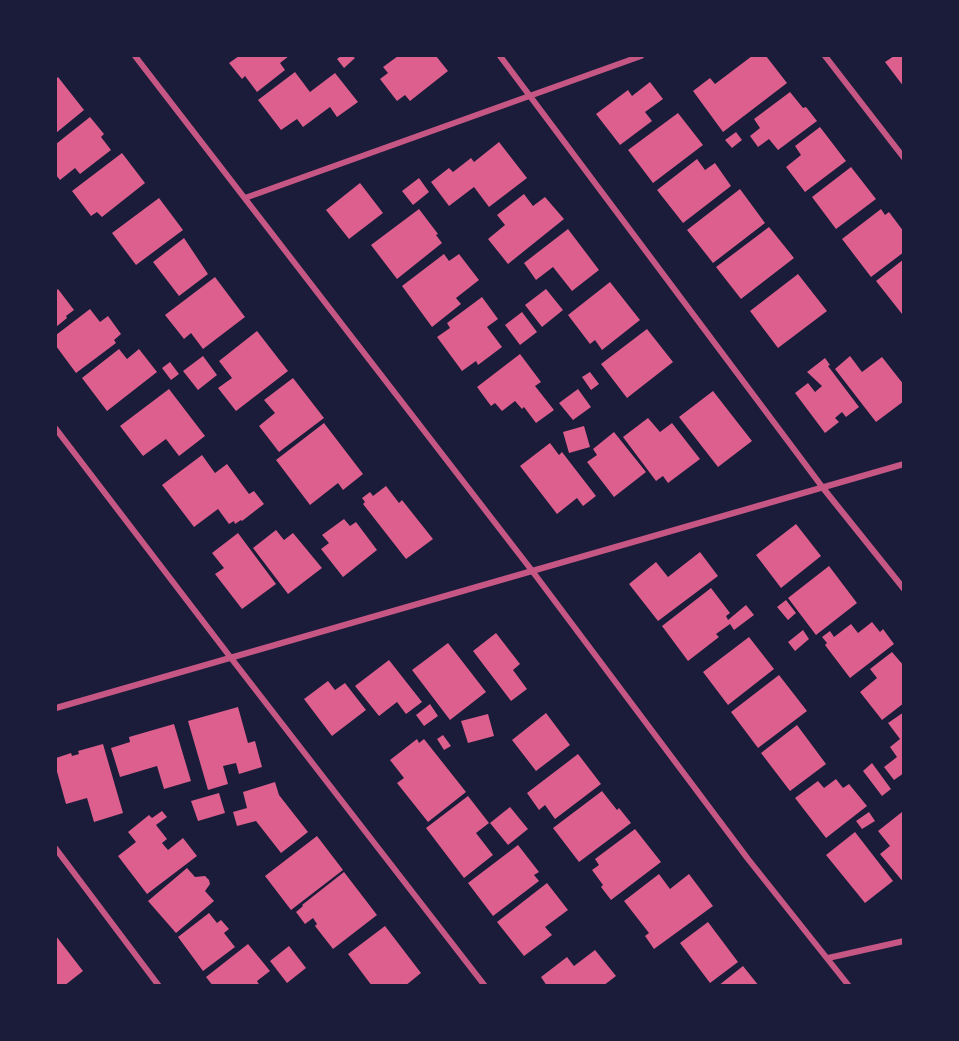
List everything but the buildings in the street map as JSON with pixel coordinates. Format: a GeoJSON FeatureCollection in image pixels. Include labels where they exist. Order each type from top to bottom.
{"type":"FeatureCollection","features":[{"type":"Feature","properties":{"kind":"street"},"geometry":{"type":"LineString","coordinates":[[135,56],[533,572],[748,859],[849,986]]}},
{"type":"Feature","properties":{"kind":"street"},"geometry":{"type":"LineString","coordinates":[[500,56],[823,488],[903,589]]}},
{"type":"Feature","properties":{"kind":"street"},"geometry":{"type":"LineString","coordinates":[[244,198],[641,56]]}},
{"type":"Feature","properties":{"kind":"street"},"geometry":{"type":"LineString","coordinates":[[825,56],[903,158]]}},
{"type":"Feature","properties":{"kind":"street"},"geometry":{"type":"LineString","coordinates":[[56,429],[485,986]]}},
{"type":"Feature","properties":{"kind":"street"},"geometry":{"type":"LineString","coordinates":[[56,708],[903,464]]}},
{"type":"Feature","properties":{"kind":"street"},"geometry":{"type":"LineString","coordinates":[[56,849],[159,986]]}},
{"type":"Feature","properties":{"kind":"street"},"geometry":{"type":"LineString","coordinates":[[828,958],[903,941]]}}]}
